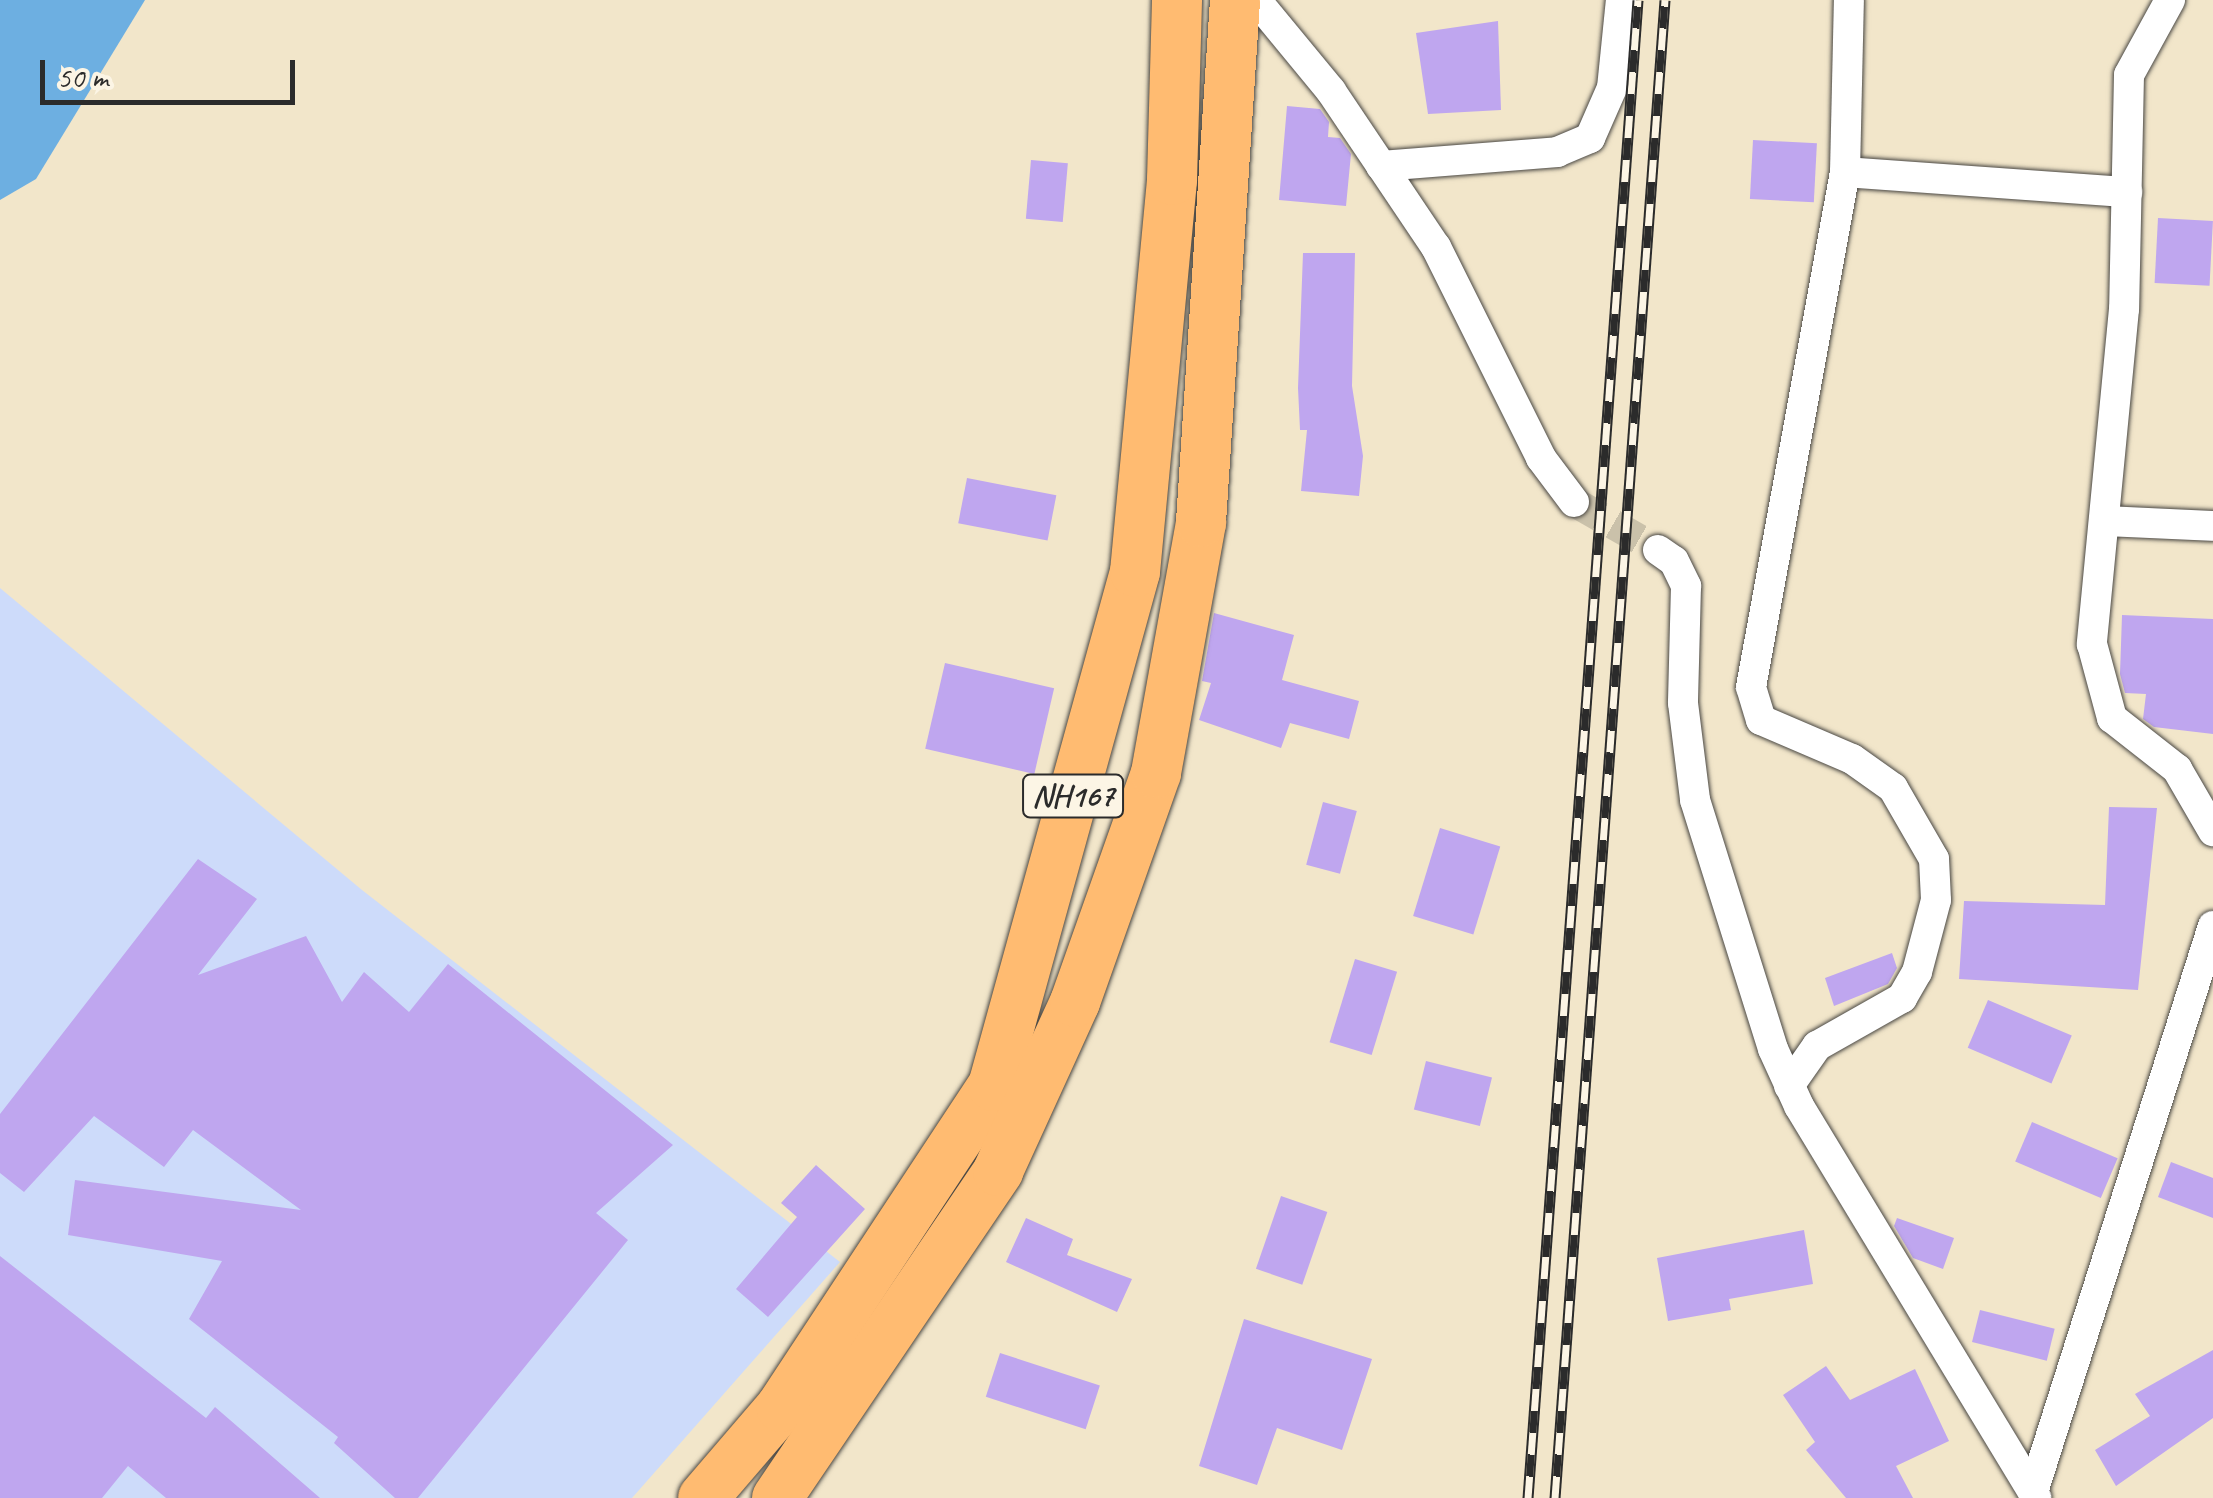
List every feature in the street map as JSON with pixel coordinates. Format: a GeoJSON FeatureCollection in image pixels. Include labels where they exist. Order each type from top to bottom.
{"type":"FeatureCollection","features":[{"type":"Feature","properties":{"kind":"highway","name":"NH167"},"geometry":{"type":"LineString","coordinates":[[703,1498],[781,1407],[993,1086],[1135,572],[1172,180],[1177,0]]}},
{"type":"Feature","properties":{"kind":"highway","name":"NH167"},"geometry":{"type":"LineString","coordinates":[[794,1495],[998,1171],[1075,1002],[1156,773],[1202,522],[1235,0]]}},
{"type":"Feature","properties":{"kind":"street"},"geometry":{"type":"LineString","coordinates":[[1256,0],[1286,31],[1436,247],[1542,458],[1574,502]]}},
{"type":"Feature","properties":{"kind":"street"},"geometry":{"type":"LineString","coordinates":[[1381,166],[1557,152],[1590,138],[1604,119],[1612,88],[1621,0]]}},
{"type":"Feature","properties":{"kind":"street"},"geometry":{"type":"LineString","coordinates":[[1789,1086],[1817,1046],[1902,998],[1917,972],[1936,900],[1934,859],[1894,788],[1852,759],[1761,720],[1752,687],[1845,172],[1849,0]]}},
{"type":"Feature","properties":{"kind":"street"},"geometry":{"type":"LineString","coordinates":[[2170,0],[2129,75],[2124,310],[2092,644],[2098,681],[2112,718],[2176,769],[2213,831]]}},
{"type":"Feature","properties":{"kind":"street"},"geometry":{"type":"LineString","coordinates":[[1845,172],[2127,192]]}},
{"type":"Feature","properties":{"kind":"street"},"geometry":{"type":"LineString","coordinates":[[2104,521],[2213,526]]}},
{"type":"Feature","properties":{"kind":"street"},"geometry":{"type":"LineString","coordinates":[[1658,550],[1674,562],[1686,586],[1684,702],[1695,800],[1789,1086],[2034,1495]]}},
{"type":"Feature","properties":{"kind":"street"},"geometry":{"type":"LineString","coordinates":[[2034,1495],[2213,926]]}},
{"type":"Feature","properties":{"kind":"shaded area"},"geometry":{"type":"Polygon","coordinates":[[[0,588],[362,890],[840,1262],[632,1498],[0,1498],[0,588]]]}},
{"type":"Feature","properties":{"kind":"water"},"geometry":{"type":"Polygon","coordinates":[[[0,0],[145,0],[36,179],[0,200],[0,0]]]}},
{"type":"Feature","properties":{"kind":"building"},"geometry":{"type":"Polygon","coordinates":[[[1498,21],[1501,110],[1428,114],[1416,33],[1498,21]]]}},
{"type":"Feature","properties":{"kind":"building"},"geometry":{"type":"Polygon","coordinates":[[[1287,106],[1320,109],[1329,122],[1328,137],[1340,138],[1351,154],[1346,206],[1279,200],[1287,106]]]}},
{"type":"Feature","properties":{"kind":"building"},"geometry":{"type":"Polygon","coordinates":[[[1753,140],[1817,143],[1814,202],[1750,199],[1753,140]]]}},
{"type":"Feature","properties":{"kind":"building"},"geometry":{"type":"Polygon","coordinates":[[[1031,160],[1068,163],[1063,222],[1026,219],[1031,160]]]}},
{"type":"Feature","properties":{"kind":"building"},"geometry":{"type":"Polygon","coordinates":[[[2158,218],[2213,221],[2210,286],[2155,283],[2158,218]]]}},
{"type":"Feature","properties":{"kind":"building"},"geometry":{"type":"Polygon","coordinates":[[[1303,253],[1355,253],[1352,386],[1363,456],[1359,496],[1301,491],[1307,430],[1300,430],[1298,388],[1303,253]]]}},
{"type":"Feature","properties":{"kind":"building"},"geometry":{"type":"Polygon","coordinates":[[[967,478],[1056,495],[1048,541],[958,523],[967,478]]]}},
{"type":"Feature","properties":{"kind":"building"},"geometry":{"type":"Polygon","coordinates":[[[1214,613],[1294,635],[1282,680],[1359,701],[1349,739],[1290,723],[1281,748],[1199,720],[1211,683],[1202,681],[1214,613]]]}},
{"type":"Feature","properties":{"kind":"building"},"geometry":{"type":"Polygon","coordinates":[[[2122,615],[2213,619],[2213,734],[2154,727],[2143,719],[2146,694],[2125,693],[2120,674],[2122,615]]]}},
{"type":"Feature","properties":{"kind":"building"},"geometry":{"type":"Polygon","coordinates":[[[945,663],[1054,688],[1034,774],[925,749],[945,663]]]}},
{"type":"Feature","properties":{"kind":"building"},"geometry":{"type":"Polygon","coordinates":[[[1323,802],[1357,811],[1340,874],[1306,865],[1323,802]]]}},
{"type":"Feature","properties":{"kind":"building"},"geometry":{"type":"Polygon","coordinates":[[[2109,807],[2157,808],[2138,990],[1959,979],[1964,901],[2105,905],[2109,807]]]}},
{"type":"Feature","properties":{"kind":"building"},"geometry":{"type":"Polygon","coordinates":[[[1440,828],[1500,846],[1473,934],[1413,916],[1440,828]]]}},
{"type":"Feature","properties":{"kind":"building"},"geometry":{"type":"Polygon","coordinates":[[[198,859],[257,899],[198,975],[306,936],[342,1002],[364,972],[409,1012],[448,964],[673,1145],[596,1213],[628,1240],[418,1498],[395,1498],[334,1443],[338,1437],[189,1319],[222,1261],[68,1235],[75,1180],[301,1210],[193,1130],[164,1167],[94,1116],[24,1192],[0,1173],[0,1114],[198,859]]]}},
{"type":"Feature","properties":{"kind":"building"},"geometry":{"type":"Polygon","coordinates":[[[1892,953],[1897,968],[1888,984],[1834,1006],[1825,978],[1892,953]]]}},
{"type":"Feature","properties":{"kind":"building"},"geometry":{"type":"Polygon","coordinates":[[[1355,959],[1397,972],[1372,1055],[1330,1042],[1355,959]]]}},
{"type":"Feature","properties":{"kind":"building"},"geometry":{"type":"Polygon","coordinates":[[[1988,1000],[2072,1036],[2051,1083],[1968,1048],[1988,1000]]]}},
{"type":"Feature","properties":{"kind":"building"},"geometry":{"type":"Polygon","coordinates":[[[1426,1061],[1492,1077],[1480,1126],[1414,1110],[1426,1061]]]}},
{"type":"Feature","properties":{"kind":"building"},"geometry":{"type":"Polygon","coordinates":[[[2032,1122],[2118,1158],[2101,1198],[2015,1162],[2032,1122]]]}},
{"type":"Feature","properties":{"kind":"building"},"geometry":{"type":"Polygon","coordinates":[[[2171,1162],[2213,1178],[2213,1218],[2158,1197],[2171,1162]]]}},
{"type":"Feature","properties":{"kind":"building"},"geometry":{"type":"Polygon","coordinates":[[[816,1165],[865,1209],[768,1317],[736,1289],[797,1217],[781,1203],[816,1165]]]}},
{"type":"Feature","properties":{"kind":"building"},"geometry":{"type":"Polygon","coordinates":[[[1281,1196],[1327,1212],[1302,1285],[1256,1269],[1281,1196]]]}},
{"type":"Feature","properties":{"kind":"building"},"geometry":{"type":"Polygon","coordinates":[[[1026,1218],[1073,1239],[1067,1255],[1132,1279],[1117,1312],[1006,1262],[1026,1218]]]}},
{"type":"Feature","properties":{"kind":"building"},"geometry":{"type":"Polygon","coordinates":[[[1897,1218],[1954,1238],[1943,1269],[1913,1258],[1894,1226],[1897,1218]]]}},
{"type":"Feature","properties":{"kind":"building"},"geometry":{"type":"Polygon","coordinates":[[[1804,1230],[1813,1284],[1729,1299],[1731,1310],[1668,1321],[1657,1258],[1804,1230]]]}},
{"type":"Feature","properties":{"kind":"building"},"geometry":{"type":"Polygon","coordinates":[[[0,1256],[206,1418],[215,1407],[320,1498],[166,1498],[128,1466],[102,1498],[0,1498],[0,1256]]]}},
{"type":"Feature","properties":{"kind":"building"},"geometry":{"type":"Polygon","coordinates":[[[1980,1310],[2055,1329],[2047,1361],[1972,1342],[1980,1310]]]}},
{"type":"Feature","properties":{"kind":"building"},"geometry":{"type":"Polygon","coordinates":[[[1244,1319],[1372,1359],[1342,1450],[1277,1428],[1257,1485],[1199,1466],[1244,1319]]]}},
{"type":"Feature","properties":{"kind":"building"},"geometry":{"type":"Polygon","coordinates":[[[2213,1350],[2213,1418],[2116,1486],[2095,1450],[2150,1416],[2135,1394],[2213,1350]]]}},
{"type":"Feature","properties":{"kind":"building"},"geometry":{"type":"Polygon","coordinates":[[[1000,1353],[1100,1385],[1086,1429],[986,1397],[1000,1353]]]}},
{"type":"Feature","properties":{"kind":"building"},"geometry":{"type":"Polygon","coordinates":[[[1826,1366],[1850,1400],[1915,1369],[1949,1441],[1896,1466],[1913,1498],[1846,1498],[1806,1450],[1815,1442],[1783,1395],[1826,1366]]]}},
{"type":"Feature","properties":{"kind":"tunnel"},"geometry":{"type":"LineString","coordinates":[[1574,502],[1658,550]]}},
{"type":"Feature","properties":{"kind":"railway"},"geometry":{"type":"LineString","coordinates":[[1528,1498],[1638,0]]}},
{"type":"Feature","properties":{"kind":"railway"},"geometry":{"type":"LineString","coordinates":[[1555,1498],[1665,0]]}}]}
